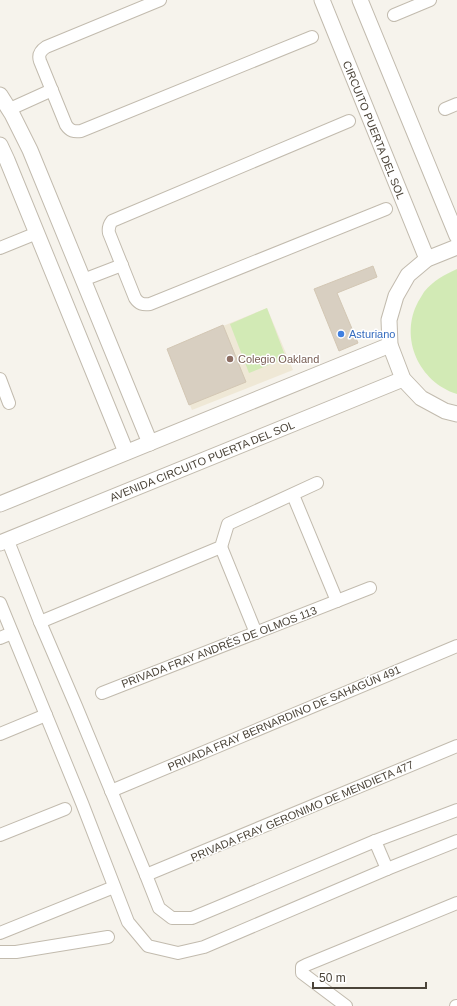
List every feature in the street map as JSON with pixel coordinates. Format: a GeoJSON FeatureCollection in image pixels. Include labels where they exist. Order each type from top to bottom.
{"type":"FeatureCollection","features":[{"type":"Feature","properties":{"kind":"street"},"geometry":{"type":"LineString","coordinates":[[160,0],[42,49],[39,57],[40,61],[66,125],[72,131],[81,131],[312,37]]}},
{"type":"Feature","properties":{"kind":"street","name":"CIRCUITO PUERTA DEL SOL"},"geometry":{"type":"LineString","coordinates":[[322,0],[427,259]]}},
{"type":"Feature","properties":{"kind":"street"},"geometry":{"type":"LineString","coordinates":[[360,0],[457,236]]}},
{"type":"Feature","properties":{"kind":"street"},"geometry":{"type":"LineString","coordinates":[[394,15],[430,0]]}},
{"type":"Feature","properties":{"kind":"street"},"geometry":{"type":"LineString","coordinates":[[10,109],[52,90]]}},
{"type":"Feature","properties":{"kind":"street"},"geometry":{"type":"LineString","coordinates":[[0,95],[10,109],[30,150],[150,443]]}},
{"type":"Feature","properties":{"kind":"street"},"geometry":{"type":"LineString","coordinates":[[446,109],[457,104]]}},
{"type":"Feature","properties":{"kind":"street"},"geometry":{"type":"LineString","coordinates":[[349,121],[112,221],[109,225],[109,233],[135,298],[141,304],[150,304],[386,209]]}},
{"type":"Feature","properties":{"kind":"street"},"geometry":{"type":"LineString","coordinates":[[0,146],[126,452]]}},
{"type":"Feature","properties":{"kind":"street"},"geometry":{"type":"LineString","coordinates":[[0,248],[37,233]]}},
{"type":"Feature","properties":{"kind":"street"},"geometry":{"type":"LineString","coordinates":[[457,247],[427,259],[408,275],[396,296],[389,320],[390,344],[403,378],[421,398],[444,411],[457,414]]}},
{"type":"Feature","properties":{"kind":"street"},"geometry":{"type":"LineString","coordinates":[[83,280],[122,265]]}},
{"type":"Feature","properties":{"kind":"street"},"geometry":{"type":"LineString","coordinates":[[75,326],[98,316]]}},
{"type":"Feature","properties":{"kind":"street"},"geometry":{"type":"LineString","coordinates":[[0,504],[390,344]]}},
{"type":"Feature","properties":{"kind":"street","name":"AVENIDA CIRCUITO PUERTA DEL SOL"},"geometry":{"type":"LineString","coordinates":[[4,542],[403,378]]}},
{"type":"Feature","properties":{"kind":"street"},"geometry":{"type":"LineString","coordinates":[[0,380],[9,403]]}},
{"type":"Feature","properties":{"kind":"street"},"geometry":{"type":"LineString","coordinates":[[256,633],[221,547],[228,524],[317,483]]}},
{"type":"Feature","properties":{"kind":"street"},"geometry":{"type":"LineString","coordinates":[[293,495],[337,601]]}},
{"type":"Feature","properties":{"kind":"street"},"geometry":{"type":"LineString","coordinates":[[4,542],[76,706],[159,908],[172,918],[192,918],[375,841],[457,810]]}},
{"type":"Feature","properties":{"kind":"street"},"geometry":{"type":"LineString","coordinates":[[40,622],[221,547]]}},
{"type":"Feature","properties":{"kind":"street","name":"PRIVADA FRAY ANDRÉS DE OLMOS 113"},"geometry":{"type":"LineString","coordinates":[[102,694],[370,588]]}},
{"type":"Feature","properties":{"kind":"street"},"geometry":{"type":"LineString","coordinates":[[0,603],[82,803],[128,922],[148,946],[178,953],[204,947],[387,869],[457,841]]}},
{"type":"Feature","properties":{"kind":"street"},"geometry":{"type":"LineString","coordinates":[[0,638],[12,633]]}},
{"type":"Feature","properties":{"kind":"street","name":"PRIVADA FRAY BERNARDINO DE SAHAGÚN 491"},"geometry":{"type":"LineString","coordinates":[[111,791],[457,646]]}},
{"type":"Feature","properties":{"kind":"street"},"geometry":{"type":"LineString","coordinates":[[0,734],[46,715]]}},
{"type":"Feature","properties":{"kind":"street","name":"PRIVADA FRAY GERONIMO DE MENDIETA 477"},"geometry":{"type":"LineString","coordinates":[[146,875],[457,746]]}},
{"type":"Feature","properties":{"kind":"street"},"geometry":{"type":"LineString","coordinates":[[0,835],[65,809]]}},
{"type":"Feature","properties":{"kind":"street"},"geometry":{"type":"LineString","coordinates":[[375,841],[387,869]]}},
{"type":"Feature","properties":{"kind":"street"},"geometry":{"type":"LineString","coordinates":[[0,933],[114,887]]}},
{"type":"Feature","properties":{"kind":"street"},"geometry":{"type":"LineString","coordinates":[[346,1006],[302,973],[302,967],[457,903]]}},
{"type":"Feature","properties":{"kind":"street"},"geometry":{"type":"LineString","coordinates":[[0,952],[16,952],[108,936]]}},
{"type":"Feature","properties":{"kind":"shaded area","name":"Colegio Oakland"},"geometry":{"type":"Polygon","coordinates":[[[267,308],[293,370],[192,410],[167,349],[267,308]]]}},
{"type":"Feature","properties":{"kind":"green space"},"geometry":{"type":"Polygon","coordinates":[[[457,269],[457,394],[432,380],[423,369],[416,357],[412,344],[411,330],[413,316],[418,302],[424,292],[439,278],[457,269]]]}},
{"type":"Feature","properties":{"kind":"green space"},"geometry":{"type":"Polygon","coordinates":[[[267,308],[286,358],[249,373],[230,324],[267,308]]]}},
{"type":"Feature","properties":{"kind":"building"},"geometry":{"type":"Polygon","coordinates":[[[373,266],[377,277],[337,293],[358,343],[339,351],[314,289],[373,266]]]}},
{"type":"Feature","properties":{"kind":"building"},"geometry":{"type":"Polygon","coordinates":[[[223,325],[246,382],[189,405],[167,349],[223,325]]]}},
{"type":"Feature","properties":{"kind":"place","name":"Asturiano"},"geometry":{"type":"Point","coordinates":[341,334]}},
{"type":"Feature","properties":{"kind":"place","name":"Colegio Oakland"},"geometry":{"type":"Point","coordinates":[230,359]}}]}
